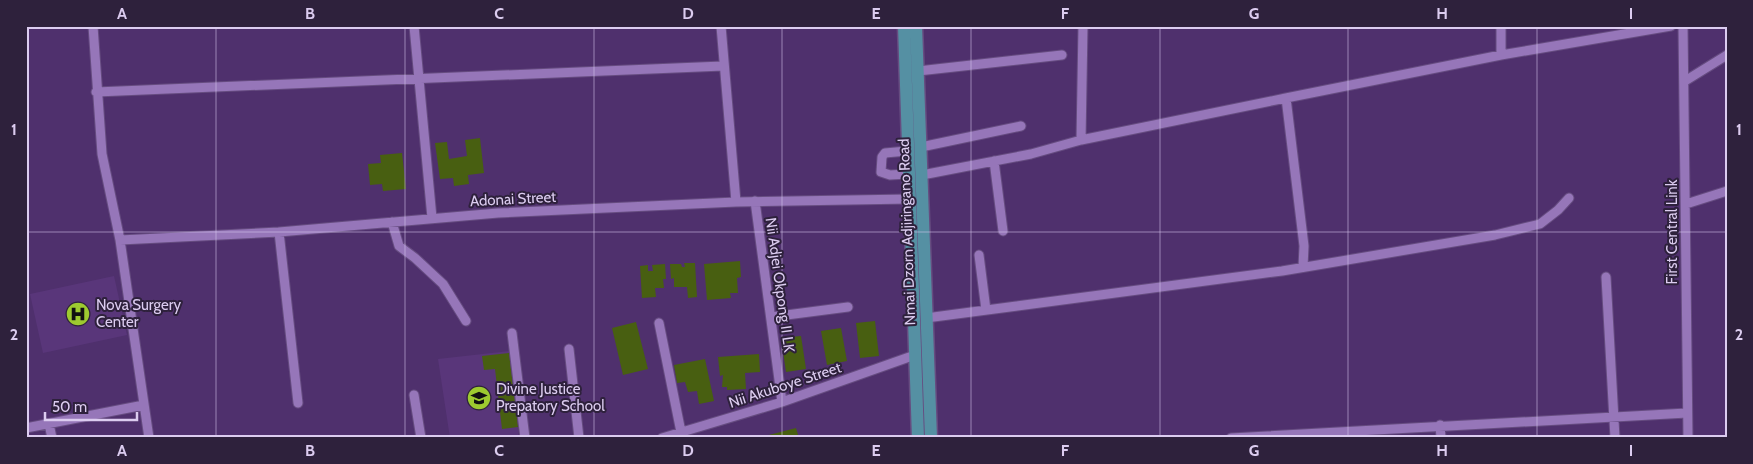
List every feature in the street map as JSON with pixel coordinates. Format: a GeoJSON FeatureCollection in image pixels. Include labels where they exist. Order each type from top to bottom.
{"type":"FeatureCollection","features":[{"type":"Feature","properties":{"kind":"main road","name":"Nmai Dzorn Adjiringano Road"},"geometry":{"type":"LineString","coordinates":[[904,26],[918,438]]}},
{"type":"Feature","properties":{"kind":"main road","name":"Nmai Dzorn Adjiringano Road"},"geometry":{"type":"LineString","coordinates":[[916,26],[927,281],[926,318],[931,438]]}},
{"type":"Feature","properties":{"kind":"main road"},"geometry":{"type":"LineString","coordinates":[[912,282],[927,281]]}},
{"type":"Feature","properties":{"kind":"street"},"geometry":{"type":"LineString","coordinates":[[93,26],[96,92],[102,154],[120,240],[149,438]]}},
{"type":"Feature","properties":{"kind":"street"},"geometry":{"type":"LineString","coordinates":[[414,26],[432,218]]}},
{"type":"Feature","properties":{"kind":"street"},"geometry":{"type":"LineString","coordinates":[[721,26],[736,202]]}},
{"type":"Feature","properties":{"kind":"street"},"geometry":{"type":"LineString","coordinates":[[1081,140],[1083,26]]}},
{"type":"Feature","properties":{"kind":"street"},"geometry":{"type":"LineString","coordinates":[[1501,26],[1501,55]]}},
{"type":"Feature","properties":{"kind":"street"},"geometry":{"type":"LineString","coordinates":[[922,175],[1031,154],[1081,140],[1501,55],[1672,26]]}},
{"type":"Feature","properties":{"kind":"street","name":"First Central Link"},"geometry":{"type":"LineString","coordinates":[[1683,26],[1686,81],[1688,438]]}},
{"type":"Feature","properties":{"kind":"street"},"geometry":{"type":"LineString","coordinates":[[918,71],[1062,55]]}},
{"type":"Feature","properties":{"kind":"street"},"geometry":{"type":"LineString","coordinates":[[1686,81],[1727,55]]}},
{"type":"Feature","properties":{"kind":"street"},"geometry":{"type":"LineString","coordinates":[[96,92],[723,66]]}},
{"type":"Feature","properties":{"kind":"street"},"geometry":{"type":"LineString","coordinates":[[1286,98],[1304,246],[1303,267]]}},
{"type":"Feature","properties":{"kind":"street"},"geometry":{"type":"LineString","coordinates":[[921,147],[1021,126]]}},
{"type":"Feature","properties":{"kind":"street"},"geometry":{"type":"LineString","coordinates":[[907,151],[884,153],[880,164],[881,172],[885,174],[908,174]]}},
{"type":"Feature","properties":{"kind":"street"},"geometry":{"type":"LineString","coordinates":[[994,161],[1003,230]]}},
{"type":"Feature","properties":{"kind":"street"},"geometry":{"type":"LineString","coordinates":[[1686,204],[1727,191]]}},
{"type":"Feature","properties":{"kind":"street"},"geometry":{"type":"LineString","coordinates":[[926,318],[1303,267],[1495,235],[1540,224],[1558,210],[1569,198]]}},
{"type":"Feature","properties":{"kind":"street","name":"Adonai Street"},"geometry":{"type":"LineString","coordinates":[[120,240],[279,232],[498,212],[755,201],[909,199]]}},
{"type":"Feature","properties":{"kind":"street","name":"Nii Adjei Okpong II LK"},"geometry":{"type":"LineString","coordinates":[[755,201],[782,402]]}},
{"type":"Feature","properties":{"kind":"street"},"geometry":{"type":"LineString","coordinates":[[392,222],[399,246],[416,258],[443,284],[466,321]]}},
{"type":"Feature","properties":{"kind":"street"},"geometry":{"type":"LineString","coordinates":[[279,232],[298,403]]}},
{"type":"Feature","properties":{"kind":"street"},"geometry":{"type":"LineString","coordinates":[[979,255],[986,310]]}},
{"type":"Feature","properties":{"kind":"street"},"geometry":{"type":"LineString","coordinates":[[1606,277],[1615,438]]}},
{"type":"Feature","properties":{"kind":"street"},"geometry":{"type":"LineString","coordinates":[[771,317],[848,307]]}},
{"type":"Feature","properties":{"kind":"street"},"geometry":{"type":"LineString","coordinates":[[659,323],[681,432]]}},
{"type":"Feature","properties":{"kind":"street"},"geometry":{"type":"LineString","coordinates":[[512,333],[525,438]]}},
{"type":"Feature","properties":{"kind":"street"},"geometry":{"type":"LineString","coordinates":[[569,349],[579,438]]}},
{"type":"Feature","properties":{"kind":"street","name":"Nii Akuboye Street"},"geometry":{"type":"LineString","coordinates":[[662,438],[782,402],[915,355]]}},
{"type":"Feature","properties":{"kind":"street"},"geometry":{"type":"LineString","coordinates":[[414,395],[421,438]]}},
{"type":"Feature","properties":{"kind":"street"},"geometry":{"type":"LineString","coordinates":[[26,428],[144,405]]}},
{"type":"Feature","properties":{"kind":"street"},"geometry":{"type":"LineString","coordinates":[[1231,438],[1299,436],[1440,425],[1614,415],[1687,413]]}},
{"type":"Feature","properties":{"kind":"street"},"geometry":{"type":"LineString","coordinates":[[49,424],[52,438]]}},
{"type":"Feature","properties":{"kind":"street"},"geometry":{"type":"LineString","coordinates":[[1440,425],[1441,438]]}},
{"type":"Feature","properties":{"kind":"shaded area","name":"Nova Surgery Center"},"geometry":{"type":"Polygon","coordinates":[[[114,276],[127,335],[43,353],[30,294],[114,276]]]}},
{"type":"Feature","properties":{"kind":"shaded area","name":"Divine Justice Prepatory School"},"geometry":{"type":"Polygon","coordinates":[[[510,351],[519,438],[450,438],[438,359],[510,351]]]}},
{"type":"Feature","properties":{"kind":"building"},"geometry":{"type":"Polygon","coordinates":[[[480,138],[484,173],[468,175],[469,184],[454,186],[453,178],[440,179],[435,143],[447,142],[449,159],[467,156],[465,140],[480,138]]]}},
{"type":"Feature","properties":{"kind":"building"},"geometry":{"type":"Polygon","coordinates":[[[402,153],[406,189],[383,191],[382,184],[370,185],[368,164],[381,163],[380,155],[402,153]]]}},
{"type":"Feature","properties":{"kind":"building"},"geometry":{"type":"Polygon","coordinates":[[[740,261],[741,277],[737,278],[738,293],[730,293],[731,298],[707,300],[704,264],[740,261]]]}},
{"type":"Feature","properties":{"kind":"building"},"geometry":{"type":"Polygon","coordinates":[[[684,263],[695,263],[697,297],[688,298],[687,287],[674,287],[674,278],[671,279],[670,264],[681,264],[682,267],[685,267],[684,263]]]}},
{"type":"Feature","properties":{"kind":"building"},"geometry":{"type":"Polygon","coordinates":[[[665,264],[666,279],[663,279],[664,288],[655,288],[656,297],[642,298],[640,266],[648,265],[648,271],[653,271],[652,265],[665,264]]]}},
{"type":"Feature","properties":{"kind":"building"},"geometry":{"type":"Polygon","coordinates":[[[875,321],[879,356],[860,358],[856,323],[875,321]]]}},
{"type":"Feature","properties":{"kind":"building"},"geometry":{"type":"Polygon","coordinates":[[[636,322],[648,369],[623,375],[612,328],[636,322]]]}},
{"type":"Feature","properties":{"kind":"building"},"geometry":{"type":"Polygon","coordinates":[[[841,328],[847,361],[827,365],[821,331],[841,328]]]}},
{"type":"Feature","properties":{"kind":"building"},"geometry":{"type":"Polygon","coordinates":[[[801,336],[806,369],[786,372],[781,338],[801,336]]]}},
{"type":"Feature","properties":{"kind":"building"},"geometry":{"type":"Polygon","coordinates":[[[509,353],[518,427],[502,429],[495,369],[484,370],[482,356],[509,353]]]}},
{"type":"Feature","properties":{"kind":"building"},"geometry":{"type":"Polygon","coordinates":[[[759,354],[760,372],[745,373],[746,389],[727,390],[727,387],[722,387],[723,375],[720,376],[718,357],[759,354]]]}},
{"type":"Feature","properties":{"kind":"building"},"geometry":{"type":"Polygon","coordinates":[[[705,359],[714,401],[699,404],[697,391],[688,392],[685,382],[677,383],[674,365],[705,359]]]}},
{"type":"Feature","properties":{"kind":"building"},"geometry":{"type":"Polygon","coordinates":[[[796,428],[799,438],[761,438],[761,437],[796,428]]]}},
{"type":"Feature","properties":{"kind":"place","name":"Nova Surgery Center"},"geometry":{"type":"Point","coordinates":[78,314]}},
{"type":"Feature","properties":{"kind":"place","name":"Divine Justice Prepatory School"},"geometry":{"type":"Point","coordinates":[479,398]}}]}
